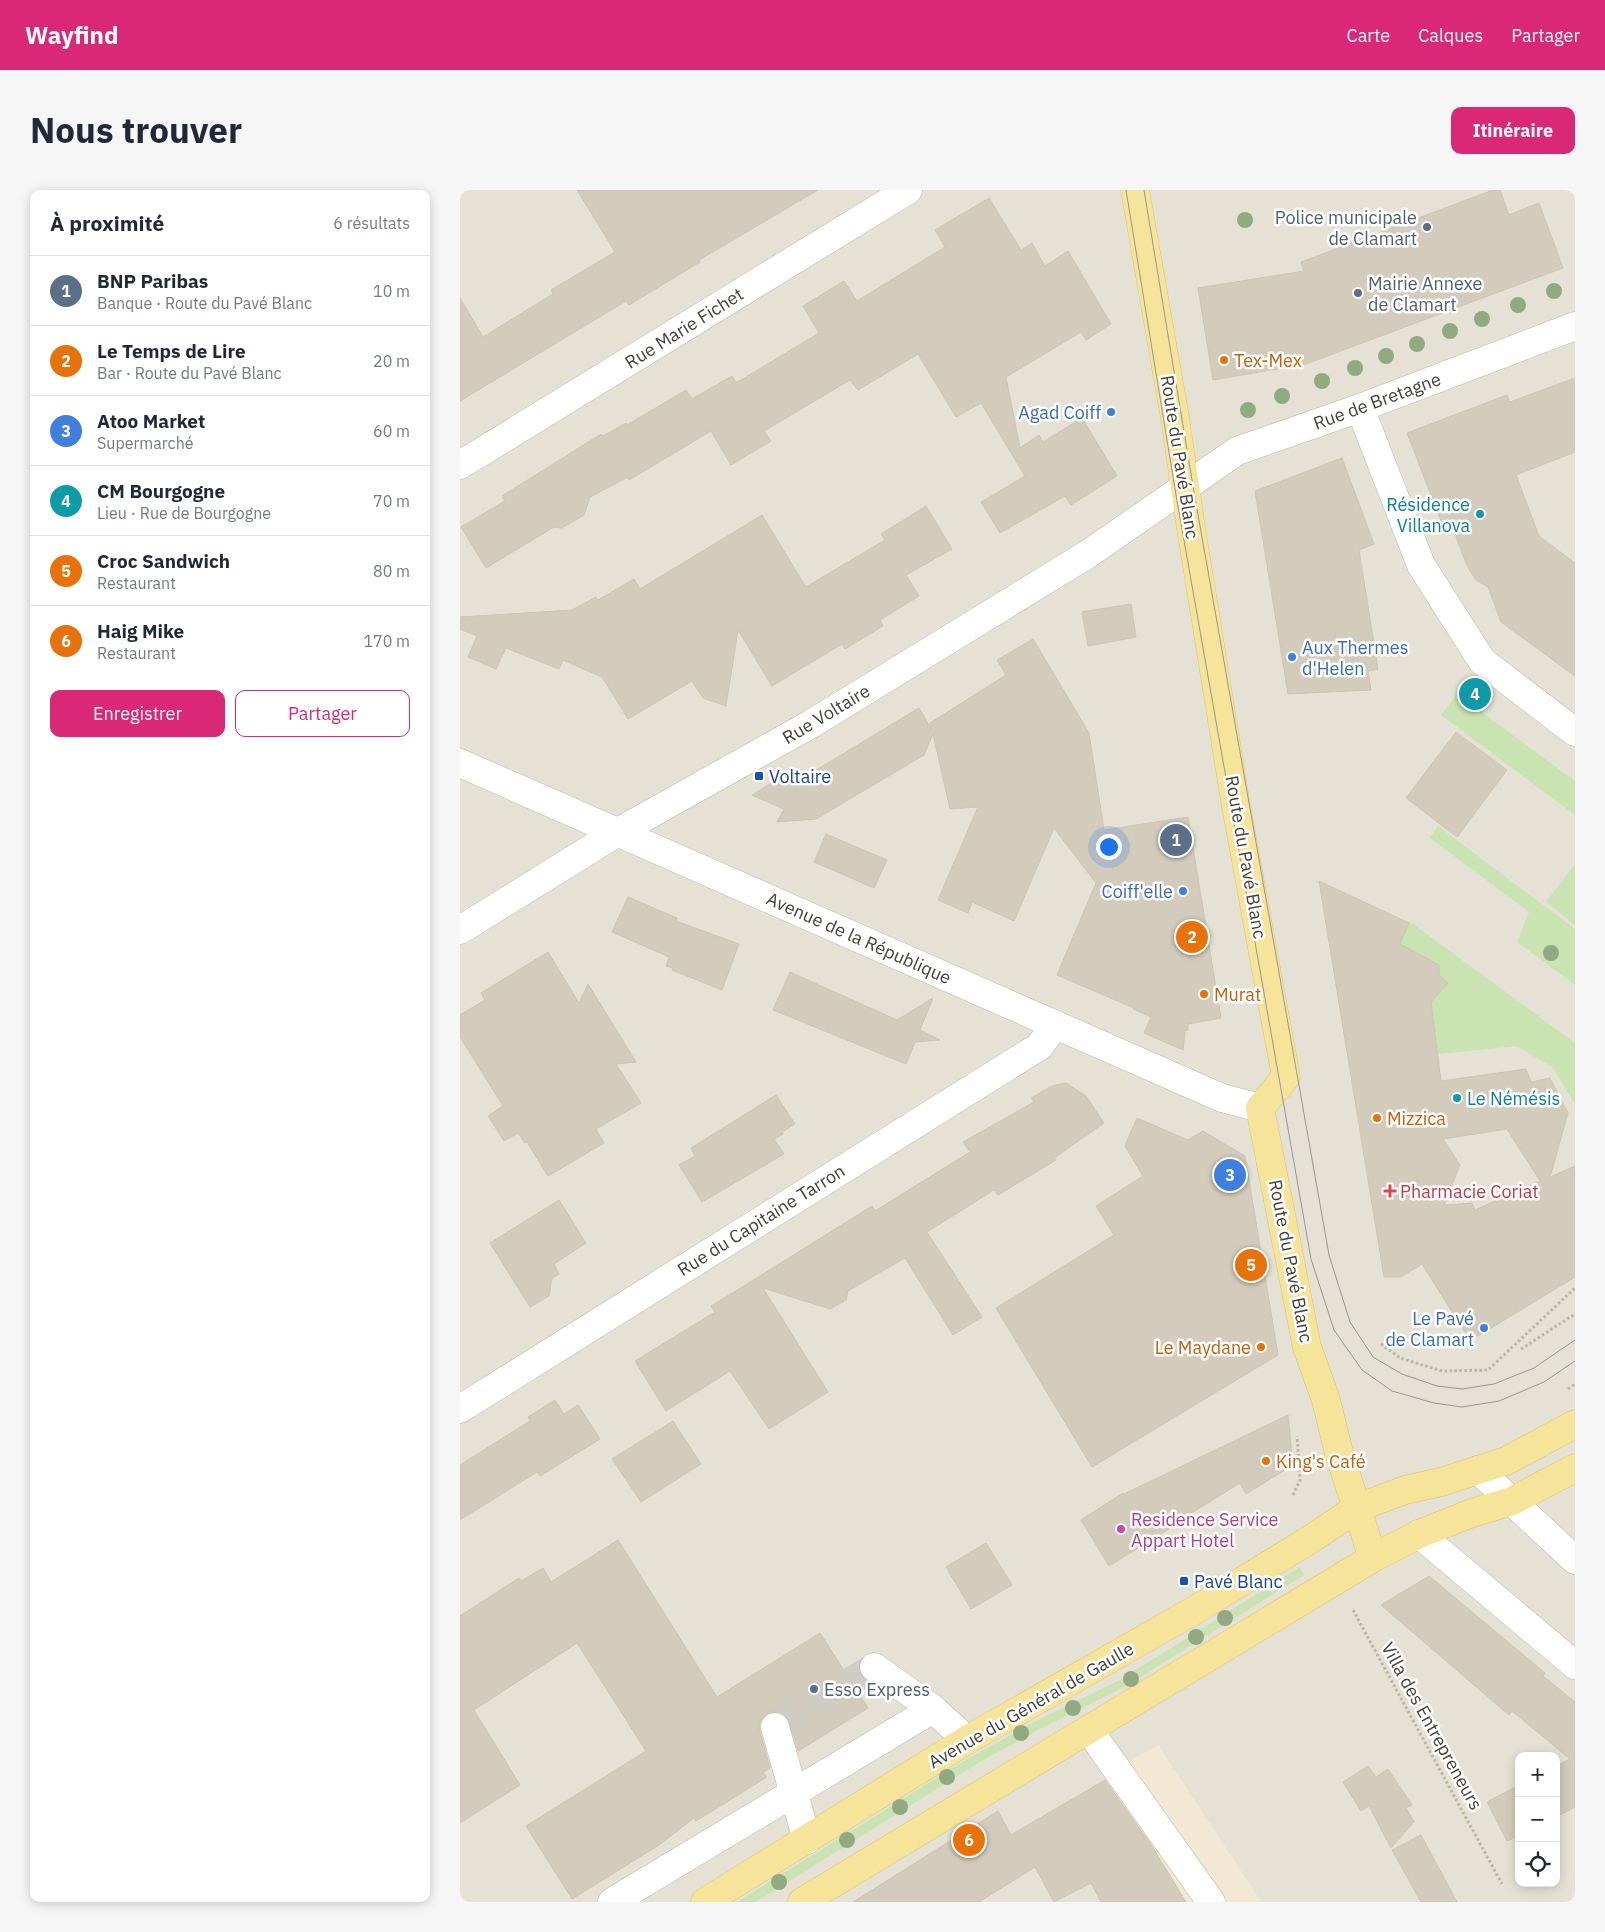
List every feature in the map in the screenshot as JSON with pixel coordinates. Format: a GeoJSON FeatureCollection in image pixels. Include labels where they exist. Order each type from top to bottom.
{"type":"FeatureCollection","features":[{"type":"Feature","properties":{"kind":"main road","name":"Route du Pavé Blanc"},"geometry":{"type":"LineString","coordinates":[[1135,190],[1186,487],[1236,806],[1286,1077],[1260,1108],[1307,1347],[1326,1400],[1338,1453],[1357,1508]]}},
{"type":"Feature","properties":{"kind":"main road","name":"Avenue du Général de Gaulle"},"geometry":{"type":"LineString","coordinates":[[705,1902],[968,1740],[1195,1610],[1311,1539],[1357,1508],[1405,1490],[1442,1482],[1506,1461],[1575,1424]]}},
{"type":"Feature","properties":{"kind":"main road"},"geometry":{"type":"LineString","coordinates":[[802,1902],[1373,1558],[1419,1534],[1472,1513],[1512,1501],[1575,1468]]}},
{"type":"Feature","properties":{"kind":"main road"},"geometry":{"type":"LineString","coordinates":[[1357,1508],[1373,1558]]}},
{"type":"Feature","properties":{"kind":"street","name":"Rue Marie Fichet"},"geometry":{"type":"LineString","coordinates":[[460,465],[908,190]]}},
{"type":"Feature","properties":{"kind":"street","name":"Rue de Bretagne"},"geometry":{"type":"LineString","coordinates":[[1186,487],[1237,452],[1360,408],[1575,326]]}},
{"type":"Feature","properties":{"kind":"street"},"geometry":{"type":"LineString","coordinates":[[1360,408],[1421,565],[1482,661],[1575,732]]}},
{"type":"Feature","properties":{"kind":"street","name":"Rue Voltaire"},"geometry":{"type":"LineString","coordinates":[[460,930],[618,832],[811,724],[1088,554],[1186,487]]}},
{"type":"Feature","properties":{"kind":"street","name":"Avenue de la République"},"geometry":{"type":"LineString","coordinates":[[460,763],[1222,1098],[1260,1108]]}},
{"type":"Feature","properties":{"kind":"street","name":"Rue du Capitaine Tarron"},"geometry":{"type":"LineString","coordinates":[[460,1408],[1040,1046],[1055,1024]]}},
{"type":"Feature","properties":{"kind":"street"},"geometry":{"type":"LineString","coordinates":[[1478,1470],[1575,1560]]}},
{"type":"Feature","properties":{"kind":"street"},"geometry":{"type":"LineString","coordinates":[[1419,1534],[1575,1665]]}},
{"type":"Feature","properties":{"kind":"street"},"geometry":{"type":"LineString","coordinates":[[874,1667],[933,1709],[968,1740]]}},
{"type":"Feature","properties":{"kind":"street"},"geometry":{"type":"LineString","coordinates":[[612,1902],[933,1709]]}},
{"type":"Feature","properties":{"kind":"street"},"geometry":{"type":"LineString","coordinates":[[776,1727],[807,1840]]}},
{"type":"Feature","properties":{"kind":"street"},"geometry":{"type":"LineString","coordinates":[[1089,1730],[1211,1902]]}},
{"type":"Feature","properties":{"kind":"path"},"geometry":{"type":"LineString","coordinates":[[1380,1344],[1400,1358],[1442,1371],[1488,1370],[1575,1288]]}},
{"type":"Feature","properties":{"kind":"path"},"geometry":{"type":"LineString","coordinates":[[1521,1349],[1575,1314]]}},
{"type":"Feature","properties":{"kind":"path"},"geometry":{"type":"LineString","coordinates":[[1293,1495],[1300,1480],[1296,1432]]}},
{"type":"Feature","properties":{"kind":"path","name":"Villa des Entrepreneurs"},"geometry":{"type":"LineString","coordinates":[[1332,1584],[1351,1606],[1502,1884]]}},
{"type":"Feature","properties":{"kind":"shaded area"},"geometry":{"type":"Polygon","coordinates":[[[460,190],[1575,190],[1575,1902],[1261,1902],[1158,1745],[1178,1902],[460,1902],[460,190]]]}},
{"type":"Feature","properties":{"kind":"shaded area"},"geometry":{"type":"Polygon","coordinates":[[[1158,1745],[1261,1902],[1178,1902],[1104,1776],[1158,1745]]]}},
{"type":"Feature","properties":{"kind":"green space"},"geometry":{"type":"Polygon","coordinates":[[[1457,694],[1575,781],[1575,815],[1441,715],[1457,694]]]}},
{"type":"Feature","properties":{"kind":"green space"},"geometry":{"type":"Polygon","coordinates":[[[1438,826],[1575,929],[1575,985],[1517,942],[1529,912],[1430,838],[1438,826]]]}},
{"type":"Feature","properties":{"kind":"green space"},"geometry":{"type":"Polygon","coordinates":[[[1575,864],[1575,925],[1546,902],[1575,864]]]}},
{"type":"Feature","properties":{"kind":"green space"},"geometry":{"type":"Polygon","coordinates":[[[1409,921],[1575,1043],[1575,1104],[1553,1068],[1517,1046],[1438,1054],[1431,1002],[1447,983],[1400,944],[1409,921]]]}},
{"type":"Feature","properties":{"kind":"green space"},"geometry":{"type":"Polygon","coordinates":[[[1300,1567],[1304,1575],[1126,1686],[1038,1730],[980,1762],[756,1902],[737,1902],[967,1759],[1038,1720],[1120,1680],[1300,1567]]]}},
{"type":"Feature","properties":{"kind":"building"},"geometry":{"type":"Polygon","coordinates":[[[577,190],[818,190],[699,260],[700,262],[629,305],[626,301],[460,401],[460,298],[483,337],[553,294],[551,290],[615,252],[577,190]]]}},
{"type":"Feature","properties":{"kind":"building"},"geometry":{"type":"Polygon","coordinates":[[[1493,190],[1500,190],[1509,215],[1539,203],[1563,268],[1306,364],[1213,380],[1198,288],[1304,271],[1301,262],[1493,190]]]}},
{"type":"Feature","properties":{"kind":"building"},"geometry":{"type":"Polygon","coordinates":[[[989,198],[1021,250],[1032,243],[1045,266],[1068,251],[1111,324],[1086,340],[1081,332],[1006,377],[1020,448],[1039,435],[1043,442],[1082,418],[1117,476],[1071,505],[1065,496],[1000,533],[981,502],[1025,476],[981,403],[956,417],[918,354],[858,390],[850,380],[764,431],[771,441],[731,465],[711,431],[629,480],[628,477],[590,497],[584,515],[562,528],[554,527],[486,568],[461,527],[505,501],[502,496],[601,434],[603,436],[626,423],[627,425],[686,390],[692,399],[732,376],[736,383],[819,333],[803,306],[844,281],[857,301],[945,247],[935,230],[989,198]]]}},
{"type":"Feature","properties":{"kind":"building","name":"Résidence Villanova"},"geometry":{"type":"Polygon","coordinates":[[[1575,378],[1575,452],[1516,475],[1539,536],[1575,563],[1575,676],[1501,622],[1488,587],[1476,580],[1467,566],[1451,523],[1443,526],[1407,433],[1507,395],[1510,402],[1575,378]]]}},
{"type":"Feature","properties":{"kind":"building"},"geometry":{"type":"Polygon","coordinates":[[[1342,458],[1374,544],[1359,550],[1378,669],[1368,671],[1371,690],[1288,694],[1255,491],[1342,458]]]}},
{"type":"Feature","properties":{"kind":"building"},"geometry":{"type":"Polygon","coordinates":[[[926,506],[952,549],[906,575],[919,596],[880,620],[883,626],[845,649],[842,644],[772,686],[738,630],[726,706],[703,698],[692,681],[628,719],[602,677],[563,660],[559,669],[506,648],[496,669],[468,657],[477,636],[460,629],[460,617],[572,610],[596,597],[598,600],[634,579],[640,589],[762,515],[806,587],[885,540],[881,534],[926,506]]]}},
{"type":"Feature","properties":{"kind":"building"},"geometry":{"type":"Polygon","coordinates":[[[1131,604],[1136,637],[1088,646],[1082,612],[1131,604]]]}},
{"type":"Feature","properties":{"kind":"building"},"geometry":{"type":"Polygon","coordinates":[[[1033,639],[1089,733],[1104,830],[1188,817],[1221,1018],[1188,1024],[1188,1030],[1185,1031],[1183,1050],[1144,1033],[1151,1017],[1057,975],[1096,883],[1054,828],[1014,921],[972,902],[968,913],[938,900],[978,807],[950,809],[933,734],[924,755],[816,819],[777,822],[784,809],[752,795],[784,775],[798,781],[919,708],[932,730],[930,723],[1006,675],[997,660],[1033,639]]]}},
{"type":"Feature","properties":{"kind":"building"},"geometry":{"type":"Polygon","coordinates":[[[1456,732],[1507,770],[1457,837],[1406,798],[1456,732]]]}},
{"type":"Feature","properties":{"kind":"building"},"geometry":{"type":"Polygon","coordinates":[[[826,834],[887,860],[874,888],[814,862],[826,834]]]}},
{"type":"Feature","properties":{"kind":"building","name":"Le Némésis"},"geometry":{"type":"Polygon","coordinates":[[[1319,881],[1409,923],[1400,944],[1439,965],[1439,975],[1448,983],[1431,1002],[1441,1081],[1526,1069],[1531,1082],[1550,1078],[1568,1113],[1550,1177],[1575,1166],[1575,1277],[1478,1336],[1466,1334],[1422,1264],[1401,1277],[1384,1277],[1319,881]],[[1507,1129],[1443,1139],[1460,1165],[1444,1205],[1472,1203],[1475,1210],[1540,1181],[1507,1129]]]}},
{"type":"Feature","properties":{"kind":"building"},"geometry":{"type":"Polygon","coordinates":[[[628,897],[677,918],[676,921],[739,944],[722,990],[672,970],[673,968],[666,966],[669,957],[612,932],[628,897]]]}},
{"type":"Feature","properties":{"kind":"building"},"geometry":{"type":"Polygon","coordinates":[[[548,952],[579,1003],[588,984],[636,1062],[616,1064],[641,1103],[596,1129],[604,1143],[548,1176],[527,1142],[525,1143],[518,1133],[504,1141],[488,1116],[503,1106],[460,1037],[460,1015],[485,1000],[481,993],[548,952]]]}},
{"type":"Feature","properties":{"kind":"building"},"geometry":{"type":"Polygon","coordinates":[[[790,972],[897,1020],[933,998],[920,1030],[940,1040],[915,1042],[906,1064],[773,1010],[790,972]]]}},
{"type":"Feature","properties":{"kind":"building"},"geometry":{"type":"Polygon","coordinates":[[[1066,1083],[1086,1096],[1104,1123],[1054,1158],[1056,1160],[998,1195],[994,1190],[927,1232],[982,1317],[953,1335],[905,1258],[848,1291],[846,1300],[830,1309],[763,1288],[828,1392],[769,1429],[730,1371],[666,1411],[635,1361],[715,1312],[711,1306],[872,1206],[875,1211],[970,1152],[963,1142],[1034,1102],[1031,1098],[1052,1086],[1066,1083]]]}},
{"type":"Feature","properties":{"kind":"building"},"geometry":{"type":"Polygon","coordinates":[[[776,1095],[795,1124],[774,1139],[784,1154],[702,1202],[679,1165],[695,1156],[691,1148],[776,1095]]]}},
{"type":"Feature","properties":{"kind":"building"},"geometry":{"type":"Polygon","coordinates":[[[1137,1118],[1188,1140],[1203,1131],[1245,1156],[1278,1355],[1092,1467],[996,1308],[1114,1235],[1096,1206],[1143,1176],[1125,1146],[1137,1118]]]}},
{"type":"Feature","properties":{"kind":"building"},"geometry":{"type":"Polygon","coordinates":[[[559,1200],[586,1243],[554,1264],[559,1274],[552,1278],[549,1296],[530,1307],[490,1243],[559,1200]]]}},
{"type":"Feature","properties":{"kind":"building"},"geometry":{"type":"Polygon","coordinates":[[[555,1400],[564,1414],[578,1405],[600,1439],[540,1476],[537,1472],[460,1520],[460,1465],[530,1421],[528,1417],[555,1400]]]}},
{"type":"Feature","properties":{"kind":"building"},"geometry":{"type":"Polygon","coordinates":[[[1288,1415],[1293,1465],[1246,1494],[1240,1483],[1109,1566],[1081,1520],[1123,1493],[1288,1415]]]}},
{"type":"Feature","properties":{"kind":"building"},"geometry":{"type":"Polygon","coordinates":[[[673,1421],[701,1464],[641,1502],[612,1459],[673,1421]]]}},
{"type":"Feature","properties":{"kind":"building"},"geometry":{"type":"Polygon","coordinates":[[[618,1540],[717,1697],[820,1633],[868,1708],[798,1751],[790,1723],[786,1716],[778,1712],[770,1712],[764,1716],[760,1723],[760,1731],[770,1768],[763,1772],[767,1777],[696,1821],[694,1818],[659,1845],[572,1899],[526,1826],[646,1751],[577,1643],[474,1710],[520,1785],[460,1823],[460,1616],[519,1578],[521,1581],[543,1568],[551,1582],[618,1540]]]}},
{"type":"Feature","properties":{"kind":"building"},"geometry":{"type":"Polygon","coordinates":[[[986,1543],[1012,1585],[971,1609],[946,1567],[986,1543]]]}},
{"type":"Feature","properties":{"kind":"building"},"geometry":{"type":"Polygon","coordinates":[[[1429,1576],[1545,1673],[1543,1676],[1575,1702],[1575,1807],[1560,1815],[1560,1764],[1570,1759],[1512,1711],[1509,1715],[1381,1605],[1429,1576]]]}},
{"type":"Feature","properties":{"kind":"building"},"geometry":{"type":"Polygon","coordinates":[[[1368,1766],[1376,1777],[1388,1769],[1412,1805],[1406,1808],[1414,1822],[1391,1848],[1369,1806],[1361,1811],[1343,1782],[1368,1766]]]}},
{"type":"Feature","properties":{"kind":"building"},"geometry":{"type":"Polygon","coordinates":[[[1105,1780],[1150,1843],[1186,1902],[1101,1902],[1091,1883],[1054,1902],[1035,1867],[979,1902],[853,1902],[998,1811],[1011,1835],[1105,1780]]]}},
{"type":"Feature","properties":{"kind":"building"},"geometry":{"type":"Polygon","coordinates":[[[1515,1787],[1515,1838],[1507,1841],[1487,1802],[1515,1787]]]}},
{"type":"Feature","properties":{"kind":"building"},"geometry":{"type":"Polygon","coordinates":[[[1421,1835],[1457,1902],[1421,1902],[1392,1850],[1421,1835]]]}},
{"type":"Feature","properties":{"kind":"tunnel"},"geometry":{"type":"LineString","coordinates":[[775,1727],[874,1667]]}},
{"type":"Feature","properties":{"kind":"tram line"},"geometry":{"type":"LineString","coordinates":[[1126,190],[1176,495],[1311,1259],[1334,1330],[1362,1370],[1392,1391],[1434,1403],[1462,1407],[1499,1401],[1544,1382],[1575,1361]]}},
{"type":"Feature","properties":{"kind":"tram line"},"geometry":{"type":"LineString","coordinates":[[1144,190],[1194,492],[1329,1255],[1350,1322],[1373,1357],[1402,1374],[1437,1386],[1462,1389],[1494,1384],[1534,1368],[1575,1340]]}},
{"type":"Feature","properties":{"kind":"place","name":"Police municipale de Clamart"},"geometry":{"type":"Point","coordinates":[1427,227]}},
{"type":"Feature","properties":{"kind":"place","name":"Mairie Annexe de Clamart"},"geometry":{"type":"Point","coordinates":[1358,293]}},
{"type":"Feature","properties":{"kind":"place","name":"Tex-Mex"},"geometry":{"type":"Point","coordinates":[1224,360]}},
{"type":"Feature","properties":{"kind":"place","name":"Agad Coiff"},"geometry":{"type":"Point","coordinates":[1111,412]}},
{"type":"Feature","properties":{"kind":"place","name":"Résidence Villanova"},"geometry":{"type":"Point","coordinates":[1480,514]}},
{"type":"Feature","properties":{"kind":"place","name":"Aux Thermes d'Helen"},"geometry":{"type":"Point","coordinates":[1292,657]}},
{"type":"Feature","properties":{"kind":"place","name":"CM Bourgogne"},"geometry":{"type":"Point","coordinates":[1475,694]}},
{"type":"Feature","properties":{"kind":"place","name":"Voltaire"},"geometry":{"type":"Point","coordinates":[759,776]}},
{"type":"Feature","properties":{"kind":"place","name":"BNP Paribas"},"geometry":{"type":"Point","coordinates":[1176,840]}},
{"type":"Feature","properties":{"kind":"place","name":"Coiff'elle"},"geometry":{"type":"Point","coordinates":[1183,891]}},
{"type":"Feature","properties":{"kind":"place","name":"Le Temps de Lire"},"geometry":{"type":"Point","coordinates":[1192,937]}},
{"type":"Feature","properties":{"kind":"place","name":"Murat"},"geometry":{"type":"Point","coordinates":[1204,994]}},
{"type":"Feature","properties":{"kind":"place","name":"Le Némésis"},"geometry":{"type":"Point","coordinates":[1457,1098]}},
{"type":"Feature","properties":{"kind":"place","name":"Mizzica"},"geometry":{"type":"Point","coordinates":[1377,1118]}},
{"type":"Feature","properties":{"kind":"place","name":"Atoo Market"},"geometry":{"type":"Point","coordinates":[1230,1175]}},
{"type":"Feature","properties":{"kind":"place","name":"Pharmacie Coriat"},"geometry":{"type":"Point","coordinates":[1390,1191]}},
{"type":"Feature","properties":{"kind":"place","name":"Croc Sandwich"},"geometry":{"type":"Point","coordinates":[1251,1265]}},
{"type":"Feature","properties":{"kind":"place","name":"Le Pavé de Clamart"},"geometry":{"type":"Point","coordinates":[1484,1328]}},
{"type":"Feature","properties":{"kind":"place","name":"Le Maydane"},"geometry":{"type":"Point","coordinates":[1261,1347]}},
{"type":"Feature","properties":{"kind":"place","name":"King's Café"},"geometry":{"type":"Point","coordinates":[1266,1461]}},
{"type":"Feature","properties":{"kind":"place","name":"Residence Service Appart Hotel"},"geometry":{"type":"Point","coordinates":[1121,1529]}},
{"type":"Feature","properties":{"kind":"place","name":"Pavé Blanc"},"geometry":{"type":"Point","coordinates":[1184,1581]}},
{"type":"Feature","properties":{"kind":"place","name":"Esso Express"},"geometry":{"type":"Point","coordinates":[814,1689]}},
{"type":"Feature","properties":{"kind":"place","name":"Haig Mike"},"geometry":{"type":"Point","coordinates":[969,1840]}}]}
